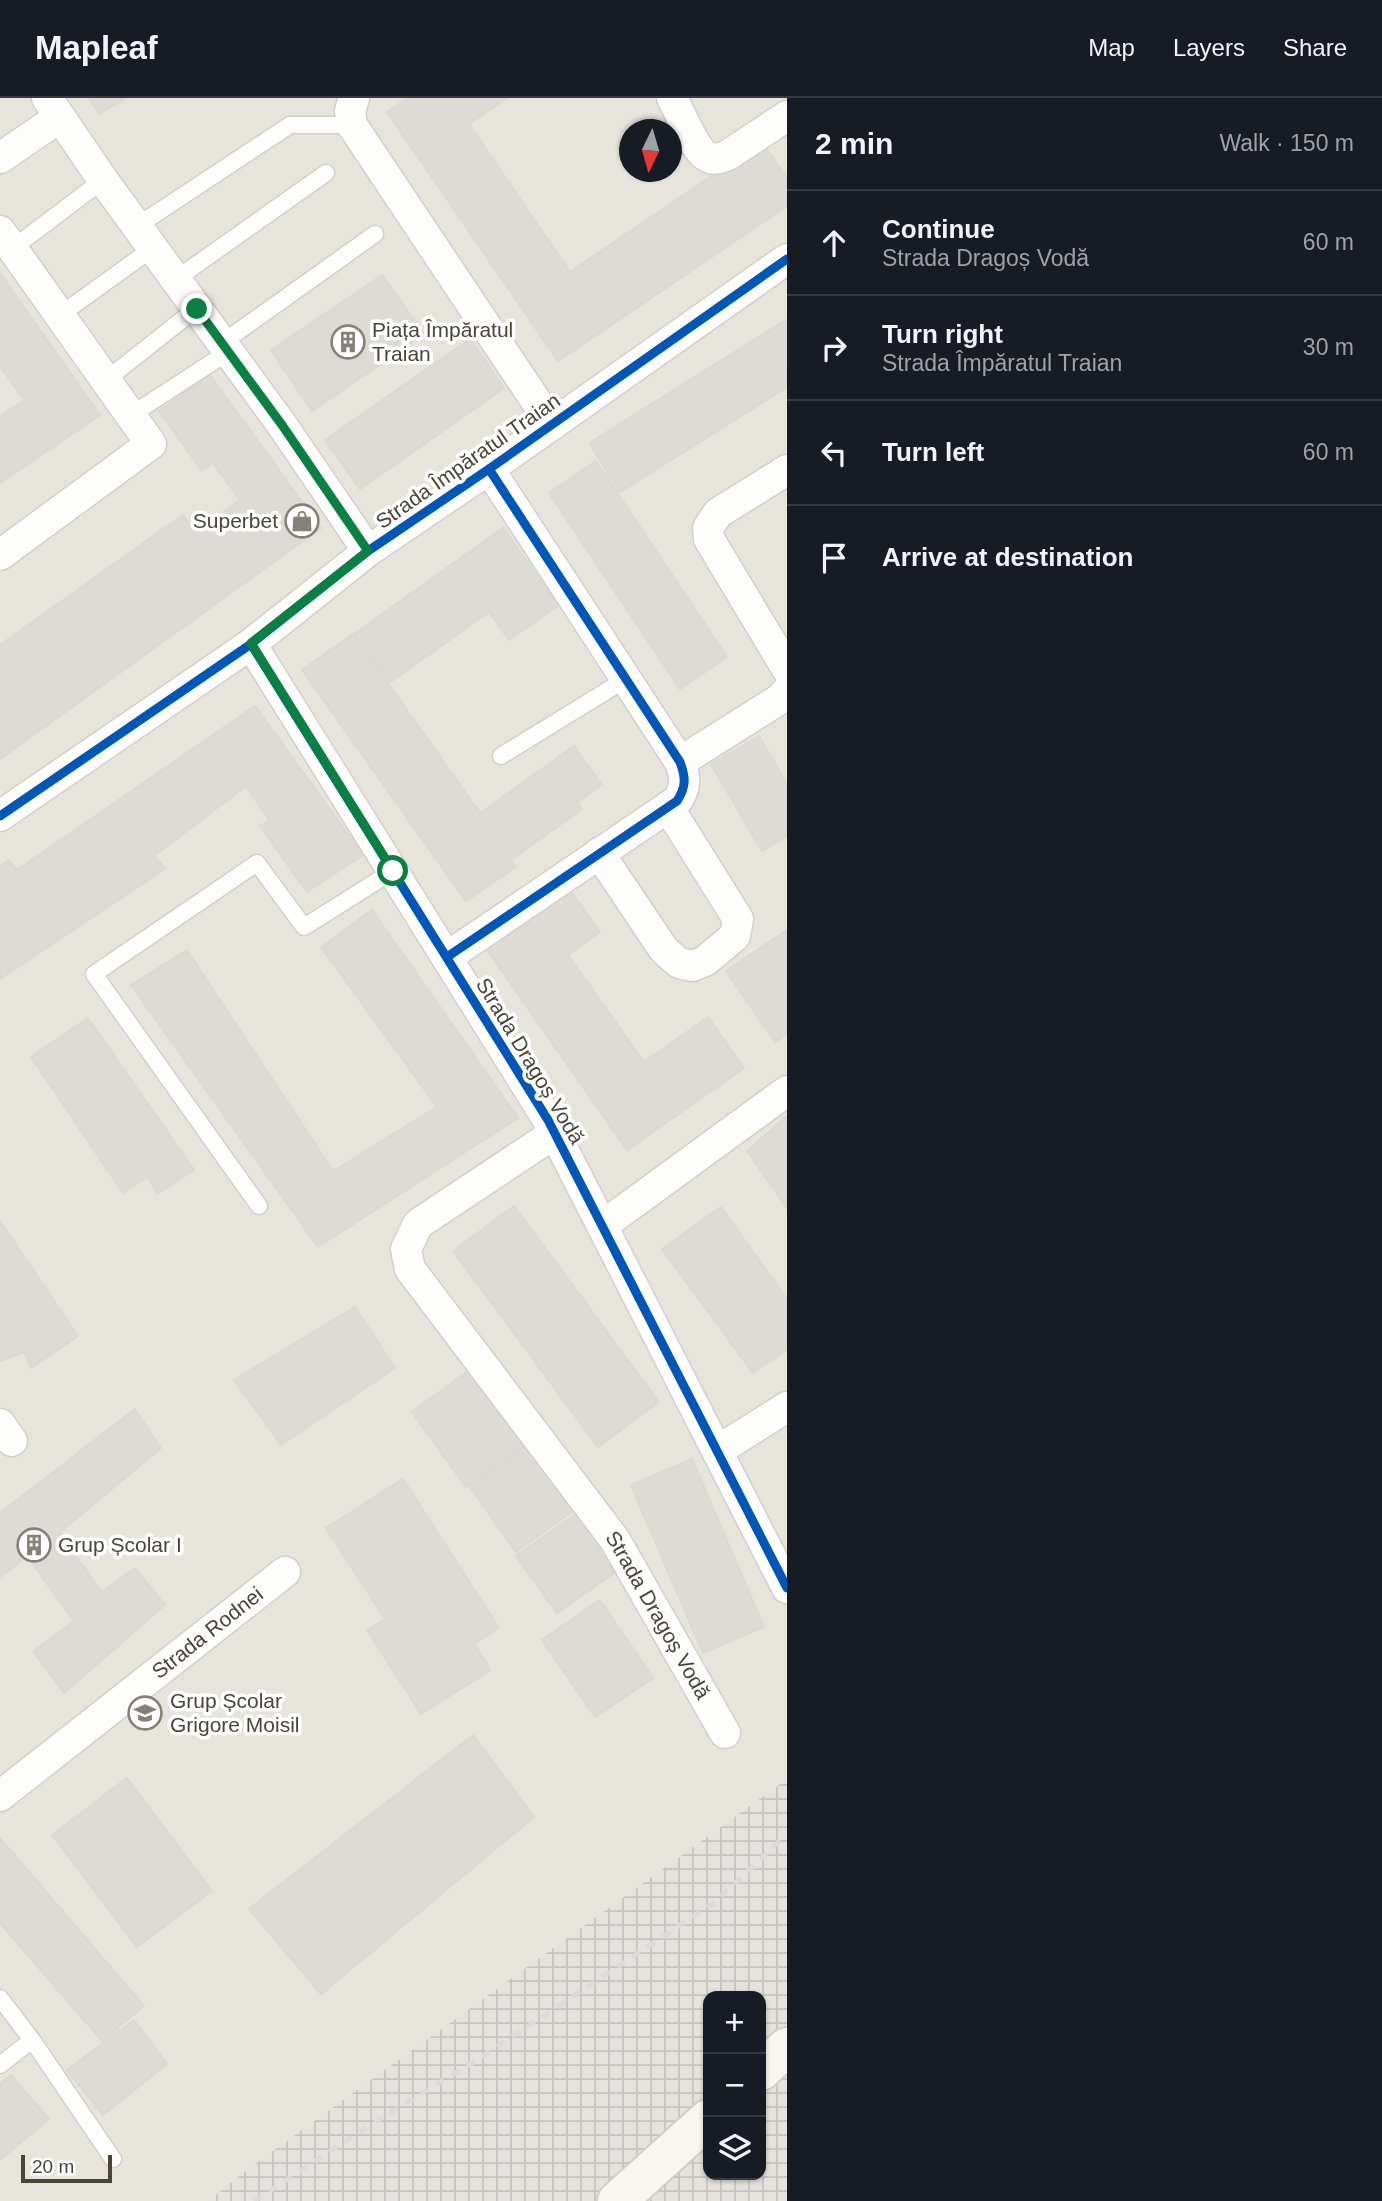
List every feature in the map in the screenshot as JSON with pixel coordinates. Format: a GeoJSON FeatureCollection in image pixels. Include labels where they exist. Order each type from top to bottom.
{"type":"FeatureCollection","features":[{"type":"Feature","properties":{"kind":"street"},"geometry":{"type":"LineString","coordinates":[[672,98],[699,148],[705,156],[712,159],[728,155],[787,116]]}},
{"type":"Feature","properties":{"kind":"street"},"geometry":{"type":"LineString","coordinates":[[0,158],[54,108],[368,551]]}},
{"type":"Feature","properties":{"kind":"street"},"geometry":{"type":"LineString","coordinates":[[353,111],[552,425]]}},
{"type":"Feature","properties":{"kind":"street"},"geometry":{"type":"LineString","coordinates":[[0,555],[151,443],[6,239]]}},
{"type":"Feature","properties":{"kind":"street","name":"Strada Împăratul Traian"},"geometry":{"type":"LineString","coordinates":[[0,816],[251,643],[368,551],[787,259]]}},
{"type":"Feature","properties":{"kind":"street"},"geometry":{"type":"LineString","coordinates":[[447,957],[677,802],[684,790],[685,775],[680,762],[489,469]]}},
{"type":"Feature","properties":{"kind":"street"},"geometry":{"type":"LineString","coordinates":[[787,470],[718,513],[708,528],[709,539],[787,669]]}},
{"type":"Feature","properties":{"kind":"street","name":"Strada Dragoș Vodă"},"geometry":{"type":"LineString","coordinates":[[251,643],[555,1133],[787,1588]]}},
{"type":"Feature","properties":{"kind":"street"},"geometry":{"type":"LineString","coordinates":[[680,762],[780,699],[787,691]]}},
{"type":"Feature","properties":{"kind":"street"},"geometry":{"type":"LineString","coordinates":[[599,853],[670,956],[679,963],[692,966],[705,961],[734,936],[738,919],[668,807]]}},
{"type":"Feature","properties":{"kind":"street"},"geometry":{"type":"LineString","coordinates":[[602,1226],[787,1091]]}},
{"type":"Feature","properties":{"kind":"street","name":"Strada Dragoș Vodă"},"geometry":{"type":"LineString","coordinates":[[555,1133],[418,1224],[406,1249],[410,1269],[615,1540],[724,1733]]}},
{"type":"Feature","properties":{"kind":"street"},"geometry":{"type":"LineString","coordinates":[[717,1451],[787,1407]]}},
{"type":"Feature","properties":{"kind":"street","name":"Strada Rodnei"},"geometry":{"type":"LineString","coordinates":[[0,1796],[285,1572]]}},
{"type":"Feature","properties":{"kind":"street"},"geometry":{"type":"LineString","coordinates":[[766,2066],[787,2047]]}},
{"type":"Feature","properties":{"kind":"street"},"geometry":{"type":"LineString","coordinates":[[617,2201],[703,2124]]}},
{"type":"Feature","properties":{"kind":"lane"},"geometry":{"type":"LineString","coordinates":[[60,315],[145,237],[290,125],[353,111]]}},
{"type":"Feature","properties":{"kind":"lane"},"geometry":{"type":"LineString","coordinates":[[176,279],[326,173]]}},
{"type":"Feature","properties":{"kind":"lane"},"geometry":{"type":"LineString","coordinates":[[6,239],[103,180]]}},
{"type":"Feature","properties":{"kind":"lane"},"geometry":{"type":"LineString","coordinates":[[131,415],[375,234]]}},
{"type":"Feature","properties":{"kind":"lane"},"geometry":{"type":"LineString","coordinates":[[106,380],[197,309]]}},
{"type":"Feature","properties":{"kind":"lane"},"geometry":{"type":"LineString","coordinates":[[501,757],[626,679]]}},
{"type":"Feature","properties":{"kind":"lane"},"geometry":{"type":"LineString","coordinates":[[259,1206],[94,974],[257,863],[304,927],[393,871]]}},
{"type":"Feature","properties":{"kind":"lane"},"geometry":{"type":"LineString","coordinates":[[0,1998],[113,2159]]}},
{"type":"Feature","properties":{"kind":"lane"},"geometry":{"type":"LineString","coordinates":[[0,2065],[32,2040]]}},
{"type":"Feature","properties":{"kind":"shaded area"},"geometry":{"type":"Polygon","coordinates":[[[0,98],[787,98],[787,1779],[208,2201],[0,2201],[0,98]]]}},
{"type":"Feature","properties":{"kind":"shaded area"},"geometry":{"type":"Polygon","coordinates":[[[787,1779],[787,2201],[208,2201],[251,2167],[787,1779]]]}},
{"type":"Feature","properties":{"kind":"building"},"geometry":{"type":"Polygon","coordinates":[[[89,98],[126,98],[99,114],[89,98]]]}},
{"type":"Feature","properties":{"kind":"building"},"geometry":{"type":"Polygon","coordinates":[[[408,98],[507,98],[469,124],[570,272],[762,142],[787,178],[787,206],[558,361],[387,112],[408,98]]]}},
{"type":"Feature","properties":{"kind":"building"},"geometry":{"type":"Polygon","coordinates":[[[0,273],[100,415],[0,483],[0,417],[24,400],[0,366],[0,273]]]}},
{"type":"Feature","properties":{"kind":"building","name":"Piața Împăratul Traian"},"geometry":{"type":"Polygon","coordinates":[[[382,275],[424,334],[312,411],[271,350],[382,275]]]}},
{"type":"Feature","properties":{"kind":"building"},"geometry":{"type":"Polygon","coordinates":[[[786,320],[787,387],[620,492],[589,443],[786,320]]]}},
{"type":"Feature","properties":{"kind":"building"},"geometry":{"type":"Polygon","coordinates":[[[470,339],[504,388],[360,489],[325,440],[470,339]]]}},
{"type":"Feature","properties":{"kind":"building"},"geometry":{"type":"Polygon","coordinates":[[[210,375],[321,528],[0,759],[0,645],[183,515],[195,532],[240,500],[213,463],[202,471],[159,411],[210,375]]]}},
{"type":"Feature","properties":{"kind":"building"},"geometry":{"type":"Polygon","coordinates":[[[596,461],[727,657],[680,689],[549,493],[596,461]]]}},
{"type":"Feature","properties":{"kind":"building"},"geometry":{"type":"Polygon","coordinates":[[[503,528],[558,605],[509,640],[489,612],[389,683],[354,634],[503,528]]]}},
{"type":"Feature","properties":{"kind":"building"},"geometry":{"type":"Polygon","coordinates":[[[353,634],[480,813],[574,746],[602,785],[577,802],[582,809],[511,860],[516,867],[466,901],[302,670],[353,634]]]}},
{"type":"Feature","properties":{"kind":"building"},"geometry":{"type":"Polygon","coordinates":[[[255,706],[363,855],[307,892],[260,826],[269,820],[246,786],[154,856],[166,868],[0,979],[0,866],[9,860],[17,870],[255,706]]]}},
{"type":"Feature","properties":{"kind":"building"},"geometry":{"type":"Polygon","coordinates":[[[759,736],[787,784],[787,836],[762,851],[711,764],[759,736]]]}},
{"type":"Feature","properties":{"kind":"building"},"geometry":{"type":"Polygon","coordinates":[[[564,881],[600,932],[568,955],[644,1062],[708,1017],[744,1068],[627,1150],[480,940],[564,881]]]}},
{"type":"Feature","properties":{"kind":"building"},"geometry":{"type":"Polygon","coordinates":[[[372,910],[518,1118],[318,1247],[131,985],[187,950],[333,1171],[437,1107],[321,947],[372,910]]]}},
{"type":"Feature","properties":{"kind":"building"},"geometry":{"type":"Polygon","coordinates":[[[787,930],[787,1034],[775,1042],[726,971],[787,930]]]}},
{"type":"Feature","properties":{"kind":"building"},"geometry":{"type":"Polygon","coordinates":[[[88,1018],[194,1170],[157,1194],[148,1177],[123,1193],[31,1057],[88,1018]]]}},
{"type":"Feature","properties":{"kind":"building"},"geometry":{"type":"Polygon","coordinates":[[[787,1116],[787,1208],[747,1151],[787,1116]]]}},
{"type":"Feature","properties":{"kind":"building"},"geometry":{"type":"Polygon","coordinates":[[[514,1206],[659,1402],[598,1447],[453,1251],[514,1206]]]}},
{"type":"Feature","properties":{"kind":"building"},"geometry":{"type":"Polygon","coordinates":[[[721,1207],[787,1299],[787,1349],[753,1373],[662,1249],[721,1207]]]}},
{"type":"Feature","properties":{"kind":"building"},"geometry":{"type":"Polygon","coordinates":[[[0,1221],[78,1336],[31,1368],[24,1352],[0,1361],[0,1221]]]}},
{"type":"Feature","properties":{"kind":"building"},"geometry":{"type":"Polygon","coordinates":[[[355,1307],[395,1368],[281,1445],[234,1380],[355,1307]]]}},
{"type":"Feature","properties":{"kind":"building"},"geometry":{"type":"Polygon","coordinates":[[[471,1369],[526,1444],[466,1487],[412,1412],[471,1369]]]}},
{"type":"Feature","properties":{"kind":"building","name":"Grup Școlar I"},"geometry":{"type":"Polygon","coordinates":[[[135,1409],[161,1448],[59,1533],[102,1592],[135,1568],[165,1605],[64,1693],[33,1651],[74,1621],[27,1556],[0,1577],[0,1513],[135,1409]]]}},
{"type":"Feature","properties":{"kind":"building"},"geometry":{"type":"Polygon","coordinates":[[[530,1443],[577,1508],[516,1552],[469,1486],[530,1443]]]}},
{"type":"Feature","properties":{"kind":"building"},"geometry":{"type":"Polygon","coordinates":[[[692,1459],[764,1627],[703,1653],[631,1485],[692,1459]]]}},
{"type":"Feature","properties":{"kind":"building"},"geometry":{"type":"Polygon","coordinates":[[[403,1479],[499,1628],[474,1644],[491,1670],[421,1714],[367,1630],[385,1619],[326,1528],[403,1479]]]}},
{"type":"Feature","properties":{"kind":"building"},"geometry":{"type":"Polygon","coordinates":[[[577,1513],[614,1573],[557,1613],[516,1556],[577,1513]]]}},
{"type":"Feature","properties":{"kind":"building"},"geometry":{"type":"Polygon","coordinates":[[[600,1600],[653,1678],[595,1717],[542,1640],[600,1600]]]}},
{"type":"Feature","properties":{"kind":"building"},"geometry":{"type":"Polygon","coordinates":[[[473,1735],[534,1817],[321,1994],[249,1909],[473,1735]]]}},
{"type":"Feature","properties":{"kind":"building"},"geometry":{"type":"Polygon","coordinates":[[[127,1778],[212,1891],[137,1947],[52,1835],[127,1778]]]}},
{"type":"Feature","properties":{"kind":"building"},"geometry":{"type":"Polygon","coordinates":[[[0,1838],[144,2006],[102,2041],[0,1923],[0,1838]]]}},
{"type":"Feature","properties":{"kind":"building"},"geometry":{"type":"Polygon","coordinates":[[[134,2020],[167,2064],[103,2115],[67,2070],[134,2020]]]}},
{"type":"Feature","properties":{"kind":"building"},"geometry":{"type":"Polygon","coordinates":[[[11,2075],[49,2119],[0,2160],[0,2084],[11,2075]]]}},
{"type":"Feature","properties":{"kind":"railway"},"geometry":{"type":"LineString","coordinates":[[254,2201],[483,2056],[715,1902],[787,1834]]}},
{"type":"Feature","properties":{"kind":"cycle path"},"geometry":{"type":"LineString","coordinates":[[0,816],[251,644],[368,551],[787,259]]}},
{"type":"Feature","properties":{"kind":"cycle path"},"geometry":{"type":"LineString","coordinates":[[447,957],[677,801],[684,782],[680,762],[489,469]]}},
{"type":"Feature","properties":{"kind":"cycle path"},"geometry":{"type":"LineString","coordinates":[[251,644],[548,1120],[787,1588]]}},
{"type":"Feature","properties":{"kind":"place","name":"Piața Împăratul Traian"},"geometry":{"type":"Point","coordinates":[348,342]}},
{"type":"Feature","properties":{"kind":"place","name":"Superbet"},"geometry":{"type":"Point","coordinates":[302,521]}},
{"type":"Feature","properties":{"kind":"place","name":"Grup Școlar I"},"geometry":{"type":"Point","coordinates":[34,1545]}},
{"type":"Feature","properties":{"kind":"place","name":"Grup Școlar Grigore Moisil"},"geometry":{"type":"Point","coordinates":[145,1713]}},
{"type":"Feature","properties":{"kind":"route"},"geometry":{"type":"LineString","coordinates":[[197,309],[282,425],[368,551],[251,643],[393,871]]}}]}
